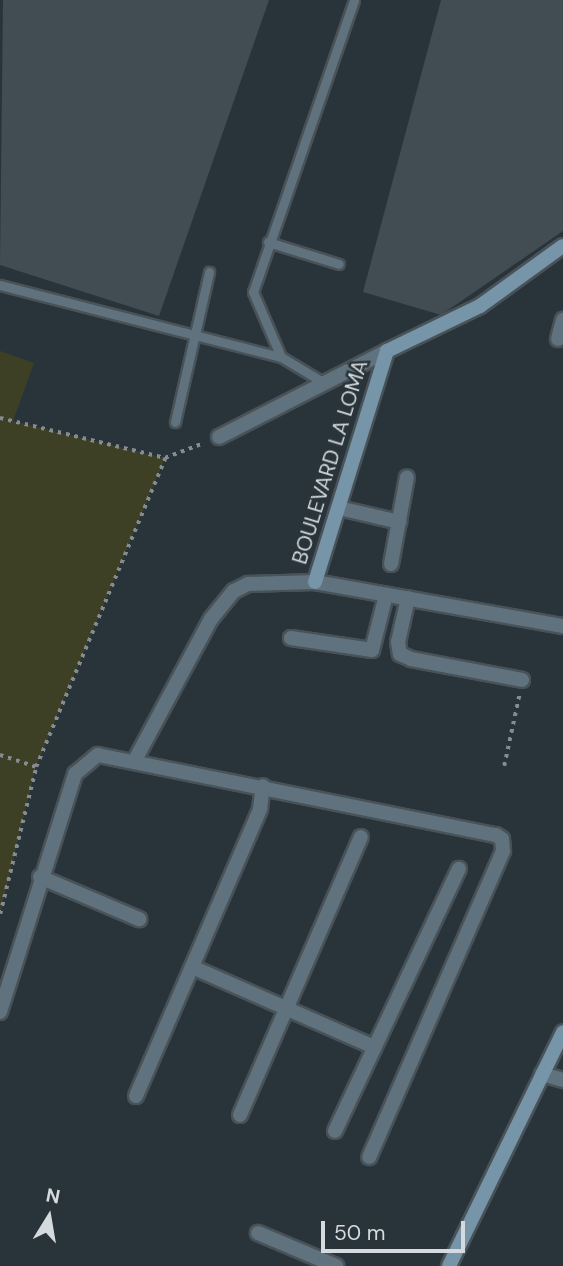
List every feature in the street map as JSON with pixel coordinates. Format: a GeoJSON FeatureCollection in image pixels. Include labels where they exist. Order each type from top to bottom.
{"type":"FeatureCollection","features":[{"type":"Feature","properties":{"kind":"main road","name":"BOULEVARD LA LOMA"},"geometry":{"type":"LineString","coordinates":[[315,582],[387,351],[480,306],[563,246]]}},
{"type":"Feature","properties":{"kind":"main road"},"geometry":{"type":"LineString","coordinates":[[449,1266],[563,1032]]}},
{"type":"Feature","properties":{"kind":"street"},"geometry":{"type":"LineString","coordinates":[[558,339],[563,320]]}},
{"type":"Feature","properties":{"kind":"street"},"geometry":{"type":"LineString","coordinates":[[219,437],[328,385],[387,351]]}},
{"type":"Feature","properties":{"kind":"street"},"geometry":{"type":"LineString","coordinates":[[391,564],[407,477]]}},
{"type":"Feature","properties":{"kind":"street"},"geometry":{"type":"LineString","coordinates":[[340,508],[399,522]]}},
{"type":"Feature","properties":{"kind":"street","name":"BOULEVARD LA LOMA"},"geometry":{"type":"LineString","coordinates":[[135,760],[211,619],[234,591],[262,580],[315,582],[563,626]]}},
{"type":"Feature","properties":{"kind":"street"},"geometry":{"type":"LineString","coordinates":[[291,638],[372,650],[386,594]]}},
{"type":"Feature","properties":{"kind":"street"},"geometry":{"type":"LineString","coordinates":[[408,598],[398,642],[400,653],[411,659],[522,680]]}},
{"type":"Feature","properties":{"kind":"street"},"geometry":{"type":"LineString","coordinates":[[0,1012],[40,877],[75,774],[89,758],[108,754],[496,835],[504,845],[369,1157]]}},
{"type":"Feature","properties":{"kind":"street"},"geometry":{"type":"LineString","coordinates":[[136,1096],[260,809],[263,786]]}},
{"type":"Feature","properties":{"kind":"street"},"geometry":{"type":"LineString","coordinates":[[240,1115],[361,837]]}},
{"type":"Feature","properties":{"kind":"street"},"geometry":{"type":"LineString","coordinates":[[335,1131],[459,869]]}},
{"type":"Feature","properties":{"kind":"street"},"geometry":{"type":"LineString","coordinates":[[40,877],[139,919]]}},
{"type":"Feature","properties":{"kind":"street"},"geometry":{"type":"LineString","coordinates":[[192,967],[374,1047]]}},
{"type":"Feature","properties":{"kind":"street"},"geometry":{"type":"LineString","coordinates":[[542,1073],[563,1080]]}},
{"type":"Feature","properties":{"kind":"street"},"geometry":{"type":"LineString","coordinates":[[258,1233],[336,1266]]}},
{"type":"Feature","properties":{"kind":"lane"},"geometry":{"type":"LineString","coordinates":[[281,357],[253,292],[268,242],[354,0]]}},
{"type":"Feature","properties":{"kind":"lane"},"geometry":{"type":"LineString","coordinates":[[268,242],[340,264]]}},
{"type":"Feature","properties":{"kind":"lane"},"geometry":{"type":"LineString","coordinates":[[175,422],[209,272]]}},
{"type":"Feature","properties":{"kind":"lane"},"geometry":{"type":"LineString","coordinates":[[0,285],[281,357],[328,385]]}},
{"type":"Feature","properties":{"kind":"path"},"geometry":{"type":"LineString","coordinates":[[0,418],[165,458],[219,437]]}},
{"type":"Feature","properties":{"kind":"path"},"geometry":{"type":"LineString","coordinates":[[0,914],[36,767],[165,458]]}},
{"type":"Feature","properties":{"kind":"path"},"geometry":{"type":"LineString","coordinates":[[504,766],[522,680]]}},
{"type":"Feature","properties":{"kind":"path"},"geometry":{"type":"LineString","coordinates":[[0,755],[36,767]]}},
{"type":"Feature","properties":{"kind":"green space"},"geometry":{"type":"Polygon","coordinates":[[[0,351],[34,363],[13,421],[165,458],[36,767],[0,914],[0,351]]]}},
{"type":"Feature","properties":{"kind":"building"},"geometry":{"type":"Polygon","coordinates":[[[3,0],[269,0],[159,316],[0,265],[3,0]]]}},
{"type":"Feature","properties":{"kind":"building"},"geometry":{"type":"Polygon","coordinates":[[[441,0],[563,0],[563,231],[441,315],[363,292],[441,0]]]}}]}
